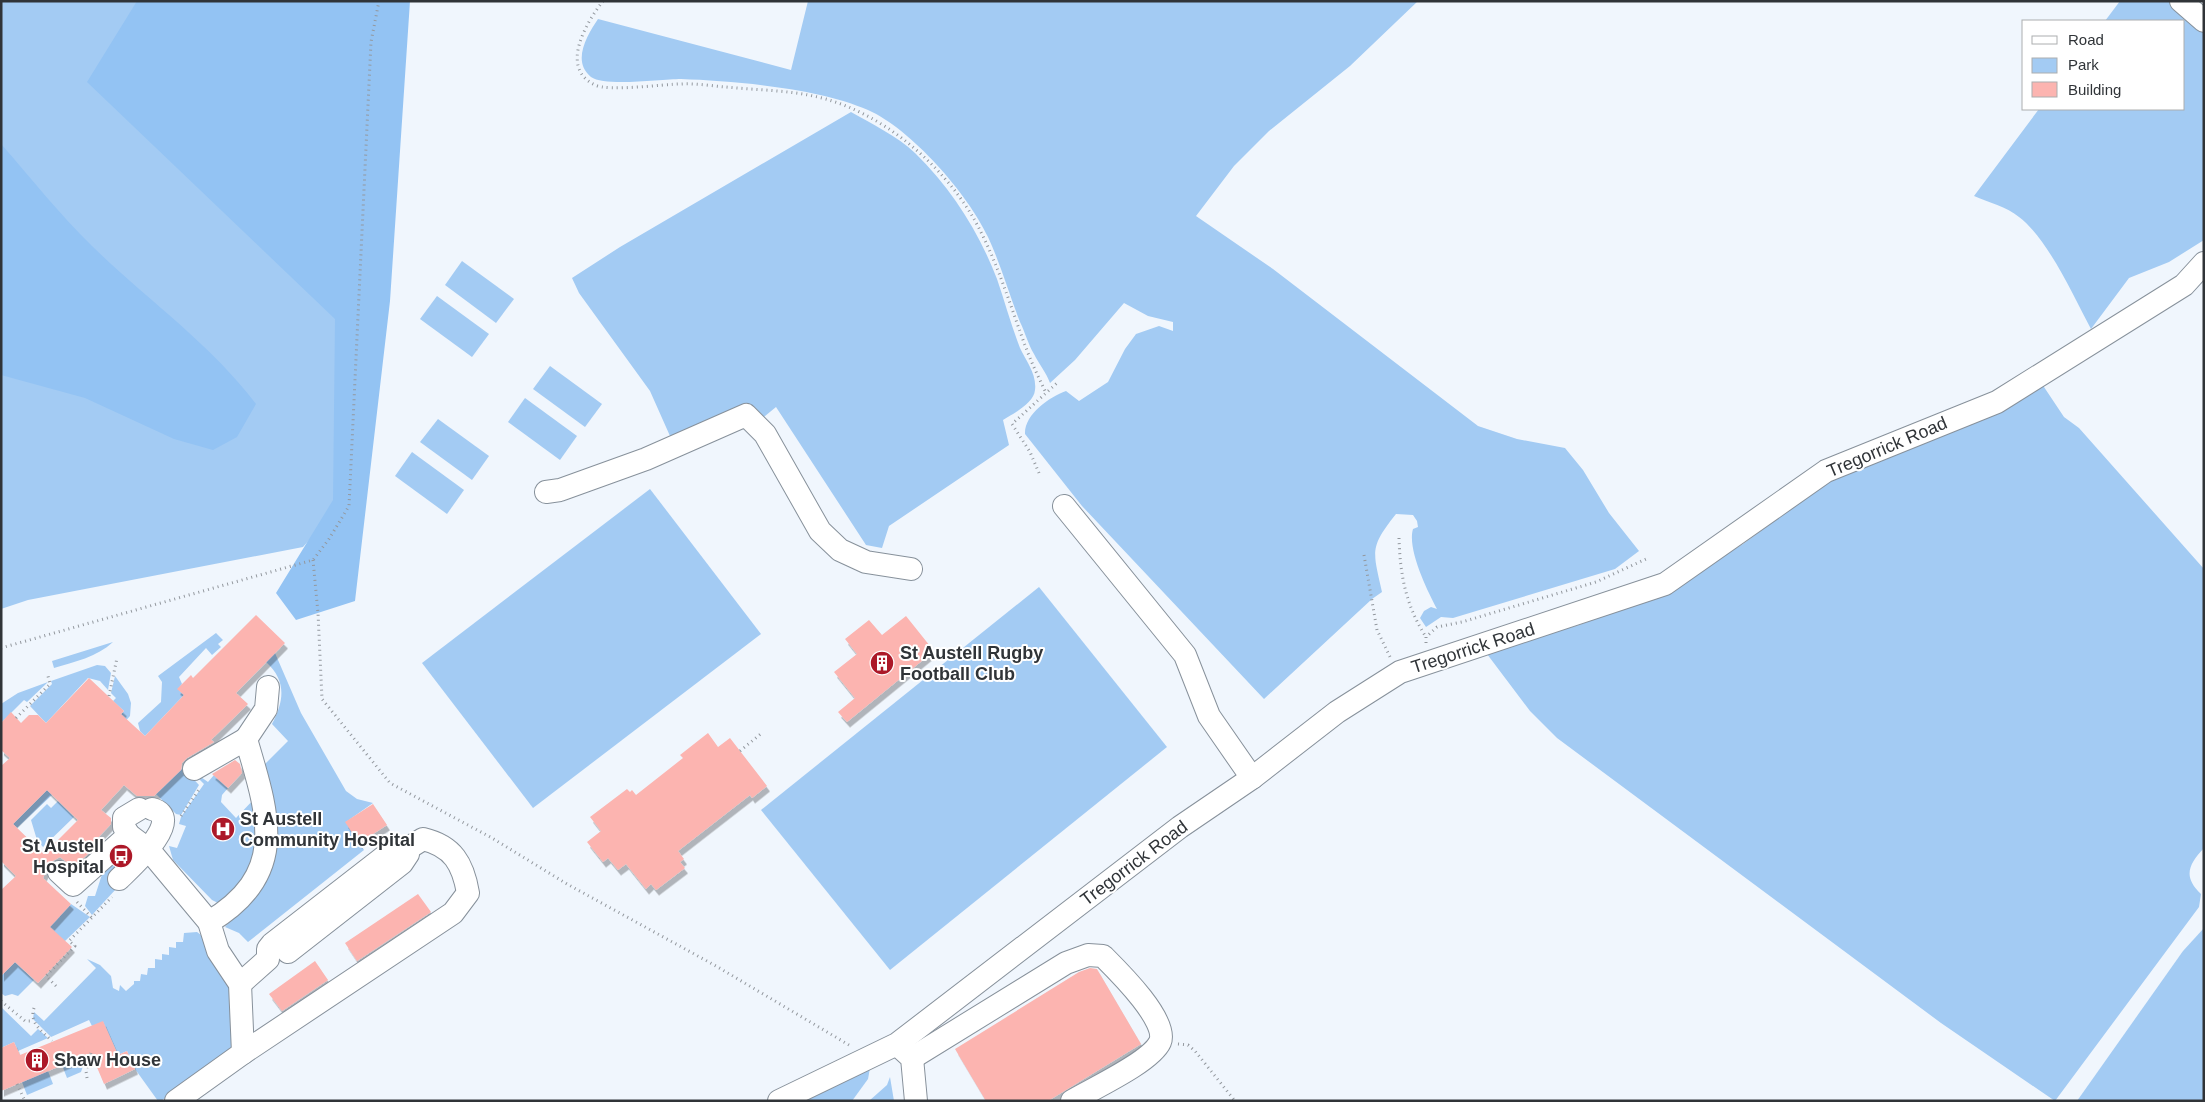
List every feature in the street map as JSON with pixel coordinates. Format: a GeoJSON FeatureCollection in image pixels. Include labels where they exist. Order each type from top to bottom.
{"type":"FeatureCollection","features":[{"type":"Feature","properties":{"kind":"street"},"geometry":{"type":"LineString","coordinates":[[2181,1],[2204,21]]}},
{"type":"Feature","properties":{"kind":"street","name":"Tregorrick Road"},"geometry":{"type":"LineString","coordinates":[[779,1101],[869,1057],[905,1051],[1180,827],[1252,778],[1337,712],[1400,672],[1665,584],[1826,471],[1997,402],[2184,285],[2204,263]]}},
{"type":"Feature","properties":{"kind":"street"},"geometry":{"type":"LineString","coordinates":[[546,492],[560,490],[646,459],[746,416],[765,434],[820,530],[840,550],[866,562],[911,570]]}},
{"type":"Feature","properties":{"kind":"street"},"geometry":{"type":"LineString","coordinates":[[1064,506],[1185,655],[1208,716],[1252,778]]}},
{"type":"Feature","properties":{"kind":"street"},"geometry":{"type":"LineString","coordinates":[[194,769],[246,739],[266,709],[268,687]]}},
{"type":"Feature","properties":{"kind":"street"},"geometry":{"type":"LineString","coordinates":[[209,922],[229,910],[248,890],[260,870],[266,854],[267,819],[246,739]]}},
{"type":"Feature","properties":{"kind":"street"},"geometry":{"type":"LineString","coordinates":[[118,886],[149,850],[162,824],[162,814],[159,811],[146,809],[130,812],[124,818],[124,827],[129,835],[149,850],[209,922],[218,951],[240,984],[243,1053]]}},
{"type":"Feature","properties":{"kind":"street"},"geometry":{"type":"LineString","coordinates":[[59,872],[73,885],[129,835]]}},
{"type":"Feature","properties":{"kind":"street"},"geometry":{"type":"LineString","coordinates":[[176,1101],[243,1053],[453,912],[468,893],[466,878],[457,858],[438,842],[423,838],[407,849],[408,854],[402,863],[278,960],[268,959],[240,984]]}},
{"type":"Feature","properties":{"kind":"street"},"geometry":{"type":"LineString","coordinates":[[916,1101],[905,1051],[1066,963],[1088,955],[1104,956],[1133,986],[1161,1029],[1160,1042],[1149,1057],[1072,1101]]}},
{"type":"Feature","properties":{"kind":"path"},"geometry":{"type":"LineString","coordinates":[[1,648],[313,560],[329,539],[349,506],[371,42],[379,1]]}},
{"type":"Feature","properties":{"kind":"path"},"geometry":{"type":"LineString","coordinates":[[603,1],[588,22],[577,56],[577,67],[583,78],[596,86],[622,87],[683,84],[813,96],[860,111],[897,133],[924,157],[973,218],[1006,288],[1027,350],[1046,393]]}},
{"type":"Feature","properties":{"kind":"path"},"geometry":{"type":"LineString","coordinates":[[1038,472],[1030,452],[1012,424],[1057,383]]}},
{"type":"Feature","properties":{"kind":"path"},"geometry":{"type":"LineString","coordinates":[[1399,538],[1400,571],[1415,621],[1426,637],[1425,664]]}},
{"type":"Feature","properties":{"kind":"path"},"geometry":{"type":"LineString","coordinates":[[1364,555],[1377,630],[1400,672]]}},
{"type":"Feature","properties":{"kind":"path"},"geometry":{"type":"LineString","coordinates":[[1426,637],[1437,627],[1462,622],[1596,582],[1646,559]]}},
{"type":"Feature","properties":{"kind":"path"},"geometry":{"type":"LineString","coordinates":[[313,560],[318,613],[322,699],[390,783],[492,838],[567,884],[716,966],[869,1057]]}},
{"type":"Feature","properties":{"kind":"path"},"geometry":{"type":"LineString","coordinates":[[109,696],[117,658]]}},
{"type":"Feature","properties":{"kind":"path"},"geometry":{"type":"LineString","coordinates":[[16,718],[50,684],[48,676]]}},
{"type":"Feature","properties":{"kind":"path"},"geometry":{"type":"LineString","coordinates":[[740,751],[763,732]]}},
{"type":"Feature","properties":{"kind":"path"},"geometry":{"type":"LineString","coordinates":[[179,820],[202,785],[192,774],[194,769]]}},
{"type":"Feature","properties":{"kind":"path"},"geometry":{"type":"LineString","coordinates":[[56,986],[46,976],[75,946],[70,941],[118,886]]}},
{"type":"Feature","properties":{"kind":"path"},"geometry":{"type":"LineString","coordinates":[[1,1001],[25,1022],[33,1021]]}},
{"type":"Feature","properties":{"kind":"path"},"geometry":{"type":"LineString","coordinates":[[34,1008],[32,1013],[33,1021],[52,1041]]}},
{"type":"Feature","properties":{"kind":"path"},"geometry":{"type":"LineString","coordinates":[[1160,1042],[1188,1045],[1235,1101]]}},
{"type":"Feature","properties":{"kind":"path"},"geometry":{"type":"LineString","coordinates":[[87,1078],[86,1070],[91,1053]]}},
{"type":"Feature","properties":{"kind":"path"},"geometry":{"type":"LineString","coordinates":[[17,1084],[24,1101]]}},
{"type":"Feature","properties":{"kind":"green space"},"geometry":{"type":"Polygon","coordinates":[[[1,1],[375,1],[344,501],[303,547],[28,600],[1,609],[1,1]]]}},
{"type":"Feature","properties":{"kind":"green space"},"geometry":{"type":"Polygon","coordinates":[[[808,1],[1418,1],[1350,66],[1269,131],[1234,166],[1196,216],[1273,269],[1478,426],[1517,439],[1565,448],[1583,470],[1609,513],[1639,551],[1615,569],[1453,618],[1441,617],[1426,627],[1420,618],[1424,611],[1431,607],[1437,609],[1415,558],[1412,537],[1413,529],[1418,527],[1417,521],[1413,515],[1396,514],[1377,543],[1375,558],[1382,592],[1372,599],[1264,699],[1082,506],[1025,434],[1029,420],[1045,402],[1066,391],[1079,401],[1108,382],[1125,349],[1136,334],[1159,326],[1173,331],[1173,322],[1148,316],[1124,303],[1075,360],[1050,383],[1030,346],[993,248],[979,220],[937,164],[920,147],[885,119],[848,102],[776,87],[681,79],[608,82],[591,77],[585,71],[582,63],[583,48],[598,19],[791,70],[808,1]]]}},
{"type":"Feature","properties":{"kind":"green space"},"geometry":{"type":"Polygon","coordinates":[[[2120,1],[2168,1],[2204,31],[2204,240],[2169,262],[2129,278],[2091,329],[2060,269],[2030,227],[2009,210],[1974,196],[2038,110],[2185,110],[2185,20],[2106,20],[2120,1]]]}},
{"type":"Feature","properties":{"kind":"green space"},"geometry":{"type":"Polygon","coordinates":[[[851,112],[892,136],[915,153],[940,181],[963,212],[982,244],[990,262],[1020,348],[1033,373],[1035,384],[1034,395],[1027,404],[1003,420],[1009,445],[889,526],[882,548],[866,545],[776,407],[760,420],[674,445],[650,391],[579,293],[572,278],[620,247],[851,112]]]}},
{"type":"Feature","properties":{"kind":"green space"},"geometry":{"type":"Polygon","coordinates":[[[462,261],[514,299],[496,323],[445,285],[462,261]]]}},
{"type":"Feature","properties":{"kind":"green space"},"geometry":{"type":"Polygon","coordinates":[[[437,296],[489,334],[472,357],[420,319],[437,296]]]}},
{"type":"Feature","properties":{"kind":"green space"},"geometry":{"type":"Polygon","coordinates":[[[550,366],[602,404],[585,427],[533,389],[550,366]]]}},
{"type":"Feature","properties":{"kind":"green space"},"geometry":{"type":"Polygon","coordinates":[[[2040,381],[2064,417],[2079,428],[2204,569],[2204,848],[2194,860],[2190,871],[2192,882],[2201,894],[2199,907],[2055,1101],[1941,1023],[1557,738],[1530,711],[1487,654],[1513,644],[1579,625],[1642,601],[1689,578],[1743,544],[1828,482],[2040,381]]]}},
{"type":"Feature","properties":{"kind":"green space"},"geometry":{"type":"Polygon","coordinates":[[[525,398],[577,436],[560,460],[508,422],[525,398]]]}},
{"type":"Feature","properties":{"kind":"green space"},"geometry":{"type":"Polygon","coordinates":[[[438,419],[489,456],[472,480],[420,442],[438,419]]]}},
{"type":"Feature","properties":{"kind":"green space"},"geometry":{"type":"Polygon","coordinates":[[[412,452],[464,490],[447,514],[395,476],[412,452]]]}},
{"type":"Feature","properties":{"kind":"green space"},"geometry":{"type":"Polygon","coordinates":[[[650,489],[761,634],[533,808],[422,663],[650,489]]]}},
{"type":"Feature","properties":{"kind":"green space"},"geometry":{"type":"Polygon","coordinates":[[[1039,587],[1167,747],[890,970],[761,810],[1039,587]]]}},
{"type":"Feature","properties":{"kind":"green space"},"geometry":{"type":"Polygon","coordinates":[[[216,633],[223,640],[218,644],[221,647],[212,655],[206,648],[179,677],[182,684],[178,689],[184,695],[145,736],[140,731],[138,723],[161,702],[162,682],[158,676],[216,633]]]}},
{"type":"Feature","properties":{"kind":"green space"},"geometry":{"type":"Polygon","coordinates":[[[113,642],[100,652],[54,668],[52,661],[113,642]]]}},
{"type":"Feature","properties":{"kind":"green space"},"geometry":{"type":"Polygon","coordinates":[[[275,653],[301,713],[346,791],[357,799],[373,803],[346,822],[364,850],[248,942],[239,933],[225,927],[251,897],[265,764],[288,741],[272,724],[279,707],[281,692],[277,676],[266,662],[275,653]]]}},
{"type":"Feature","properties":{"kind":"green space"},"geometry":{"type":"Polygon","coordinates":[[[97,665],[105,666],[111,673],[108,690],[100,681],[88,678],[46,723],[30,706],[52,684],[51,681],[97,665]]]}},
{"type":"Feature","properties":{"kind":"green space"},"geometry":{"type":"Polygon","coordinates":[[[115,676],[128,694],[131,703],[130,716],[109,739],[96,741],[124,711],[113,701],[116,698],[111,693],[115,676]]]}},
{"type":"Feature","properties":{"kind":"green space"},"geometry":{"type":"Polygon","coordinates":[[[48,682],[27,702],[24,700],[1,723],[1,704],[18,693],[48,682]]]}},
{"type":"Feature","properties":{"kind":"green space"},"geometry":{"type":"Polygon","coordinates":[[[183,768],[199,785],[181,815],[176,814],[156,794],[183,768]]]}},
{"type":"Feature","properties":{"kind":"green space"},"geometry":{"type":"Polygon","coordinates":[[[195,773],[208,782],[214,775],[228,788],[222,795],[221,802],[236,818],[256,797],[260,828],[245,881],[218,903],[212,900],[173,860],[169,846],[177,848],[186,826],[179,824],[181,817],[204,784],[195,773]]]}},
{"type":"Feature","properties":{"kind":"green space"},"geometry":{"type":"Polygon","coordinates":[[[47,790],[52,795],[17,828],[13,824],[47,790]]]}},
{"type":"Feature","properties":{"kind":"green space"},"geometry":{"type":"Polygon","coordinates":[[[58,801],[74,817],[43,847],[37,840],[31,820],[47,804],[51,808],[58,801]]]}},
{"type":"Feature","properties":{"kind":"green space"},"geometry":{"type":"Polygon","coordinates":[[[106,862],[111,866],[114,863],[119,868],[107,880],[116,889],[92,915],[85,906],[88,896],[95,896],[106,862]]]}},
{"type":"Feature","properties":{"kind":"green space"},"geometry":{"type":"Polygon","coordinates":[[[71,904],[90,917],[65,941],[28,950],[71,904]]]}},
{"type":"Feature","properties":{"kind":"green space"},"geometry":{"type":"Polygon","coordinates":[[[2204,928],[2204,1101],[2077,1101],[2183,951],[2204,928]]]}},
{"type":"Feature","properties":{"kind":"green space"},"geometry":{"type":"Polygon","coordinates":[[[197,932],[205,938],[232,984],[233,1043],[230,1050],[161,1101],[158,1101],[135,1069],[127,1051],[118,1055],[103,1022],[92,1026],[89,1020],[51,1037],[33,1019],[34,1012],[44,1021],[96,968],[87,959],[100,965],[111,976],[113,988],[119,991],[120,985],[126,991],[134,984],[134,981],[140,981],[141,974],[147,975],[148,968],[155,968],[155,959],[162,960],[162,954],[169,955],[169,947],[176,948],[176,942],[183,942],[184,933],[197,932]]]}},
{"type":"Feature","properties":{"kind":"green space"},"geometry":{"type":"Polygon","coordinates":[[[15,962],[34,980],[18,996],[12,994],[5,996],[1,993],[1,976],[15,962]]]}},
{"type":"Feature","properties":{"kind":"green space"},"geometry":{"type":"Polygon","coordinates":[[[1,1007],[31,1036],[38,1029],[48,1038],[18,1051],[14,1042],[1,1048],[1,1007]]]}},
{"type":"Feature","properties":{"kind":"green space"},"geometry":{"type":"Polygon","coordinates":[[[87,1054],[81,1072],[67,1078],[62,1065],[87,1054]]]}},
{"type":"Feature","properties":{"kind":"green space"},"geometry":{"type":"Polygon","coordinates":[[[870,1068],[868,1079],[852,1101],[802,1101],[870,1068]]]}},
{"type":"Feature","properties":{"kind":"green space"},"geometry":{"type":"Polygon","coordinates":[[[48,1071],[53,1084],[27,1095],[22,1082],[48,1071]]]}},
{"type":"Feature","properties":{"kind":"green space"},"geometry":{"type":"Polygon","coordinates":[[[890,1077],[894,1101],[869,1101],[887,1085],[890,1077]]]}},
{"type":"Feature","properties":{"kind":"shaded area"},"geometry":{"type":"Polygon","coordinates":[[[137,1],[410,1],[390,301],[355,601],[296,620],[276,593],[333,500],[335,319],[87,82],[137,1]]]}},
{"type":"Feature","properties":{"kind":"shaded area"},"geometry":{"type":"Polygon","coordinates":[[[1,144],[80,234],[219,361],[256,404],[237,437],[213,450],[174,439],[85,398],[1,375],[1,144]]]}},
{"type":"Feature","properties":{"kind":"building"},"geometry":{"type":"Polygon","coordinates":[[[256,615],[285,643],[236,693],[248,704],[211,740],[214,742],[187,758],[182,763],[181,770],[154,796],[137,796],[124,785],[101,810],[111,818],[111,824],[92,844],[96,847],[73,867],[60,857],[49,863],[43,878],[71,904],[50,927],[72,947],[38,983],[15,962],[1,976],[1,890],[16,876],[1,861],[1,766],[10,758],[1,750],[1,723],[11,712],[21,723],[29,715],[38,715],[46,723],[89,678],[124,711],[121,714],[145,736],[184,695],[177,689],[191,675],[193,678],[256,615]],[[47,790],[13,824],[44,854],[78,820],[47,790]]]}},
{"type":"Feature","properties":{"kind":"building","name":"St Austell Rugby Football Club"},"geometry":{"type":"Polygon","coordinates":[[[906,616],[934,651],[847,722],[838,712],[855,698],[834,672],[857,654],[845,639],[869,620],[882,635],[906,616]]]}},
{"type":"Feature","properties":{"kind":"building"},"geometry":{"type":"Polygon","coordinates":[[[708,733],[718,747],[730,738],[767,786],[752,798],[750,795],[678,851],[684,859],[680,862],[685,868],[656,890],[651,884],[646,889],[626,864],[618,870],[608,858],[603,862],[587,842],[601,831],[590,817],[627,789],[630,792],[632,790],[636,795],[683,758],[680,755],[708,733]]]}},
{"type":"Feature","properties":{"kind":"building"},"geometry":{"type":"Polygon","coordinates":[[[235,760],[240,764],[242,773],[228,788],[212,774],[235,760]]]}},
{"type":"Feature","properties":{"kind":"building"},"geometry":{"type":"Polygon","coordinates":[[[373,804],[387,825],[359,843],[345,822],[373,804]]]}},
{"type":"Feature","properties":{"kind":"building"},"geometry":{"type":"Polygon","coordinates":[[[418,894],[431,912],[357,961],[345,943],[418,894]]]}},
{"type":"Feature","properties":{"kind":"building"},"geometry":{"type":"Polygon","coordinates":[[[315,961],[328,980],[282,1011],[269,994],[315,961]]]}},
{"type":"Feature","properties":{"kind":"building"},"geometry":{"type":"Polygon","coordinates":[[[1090,968],[1097,969],[1141,1044],[1048,1101],[986,1101],[955,1049],[1079,972],[1090,968]]]}},
{"type":"Feature","properties":{"kind":"building","name":"Shaw House"},"geometry":{"type":"Polygon","coordinates":[[[103,1021],[118,1055],[127,1051],[135,1069],[104,1084],[91,1053],[1,1091],[1,1048],[14,1042],[20,1055],[103,1021]]]}},
{"type":"Feature","properties":{"kind":"place","name":"St Austell Rugby Football Club"},"geometry":{"type":"Point","coordinates":[882,663]}},
{"type":"Feature","properties":{"kind":"place","name":"St Austell Community Hospital"},"geometry":{"type":"Point","coordinates":[223,829]}},
{"type":"Feature","properties":{"kind":"place","name":"St Austell Hospital"},"geometry":{"type":"Point","coordinates":[121,856]}},
{"type":"Feature","properties":{"kind":"place","name":"Shaw House"},"geometry":{"type":"Point","coordinates":[37,1060]}}]}
